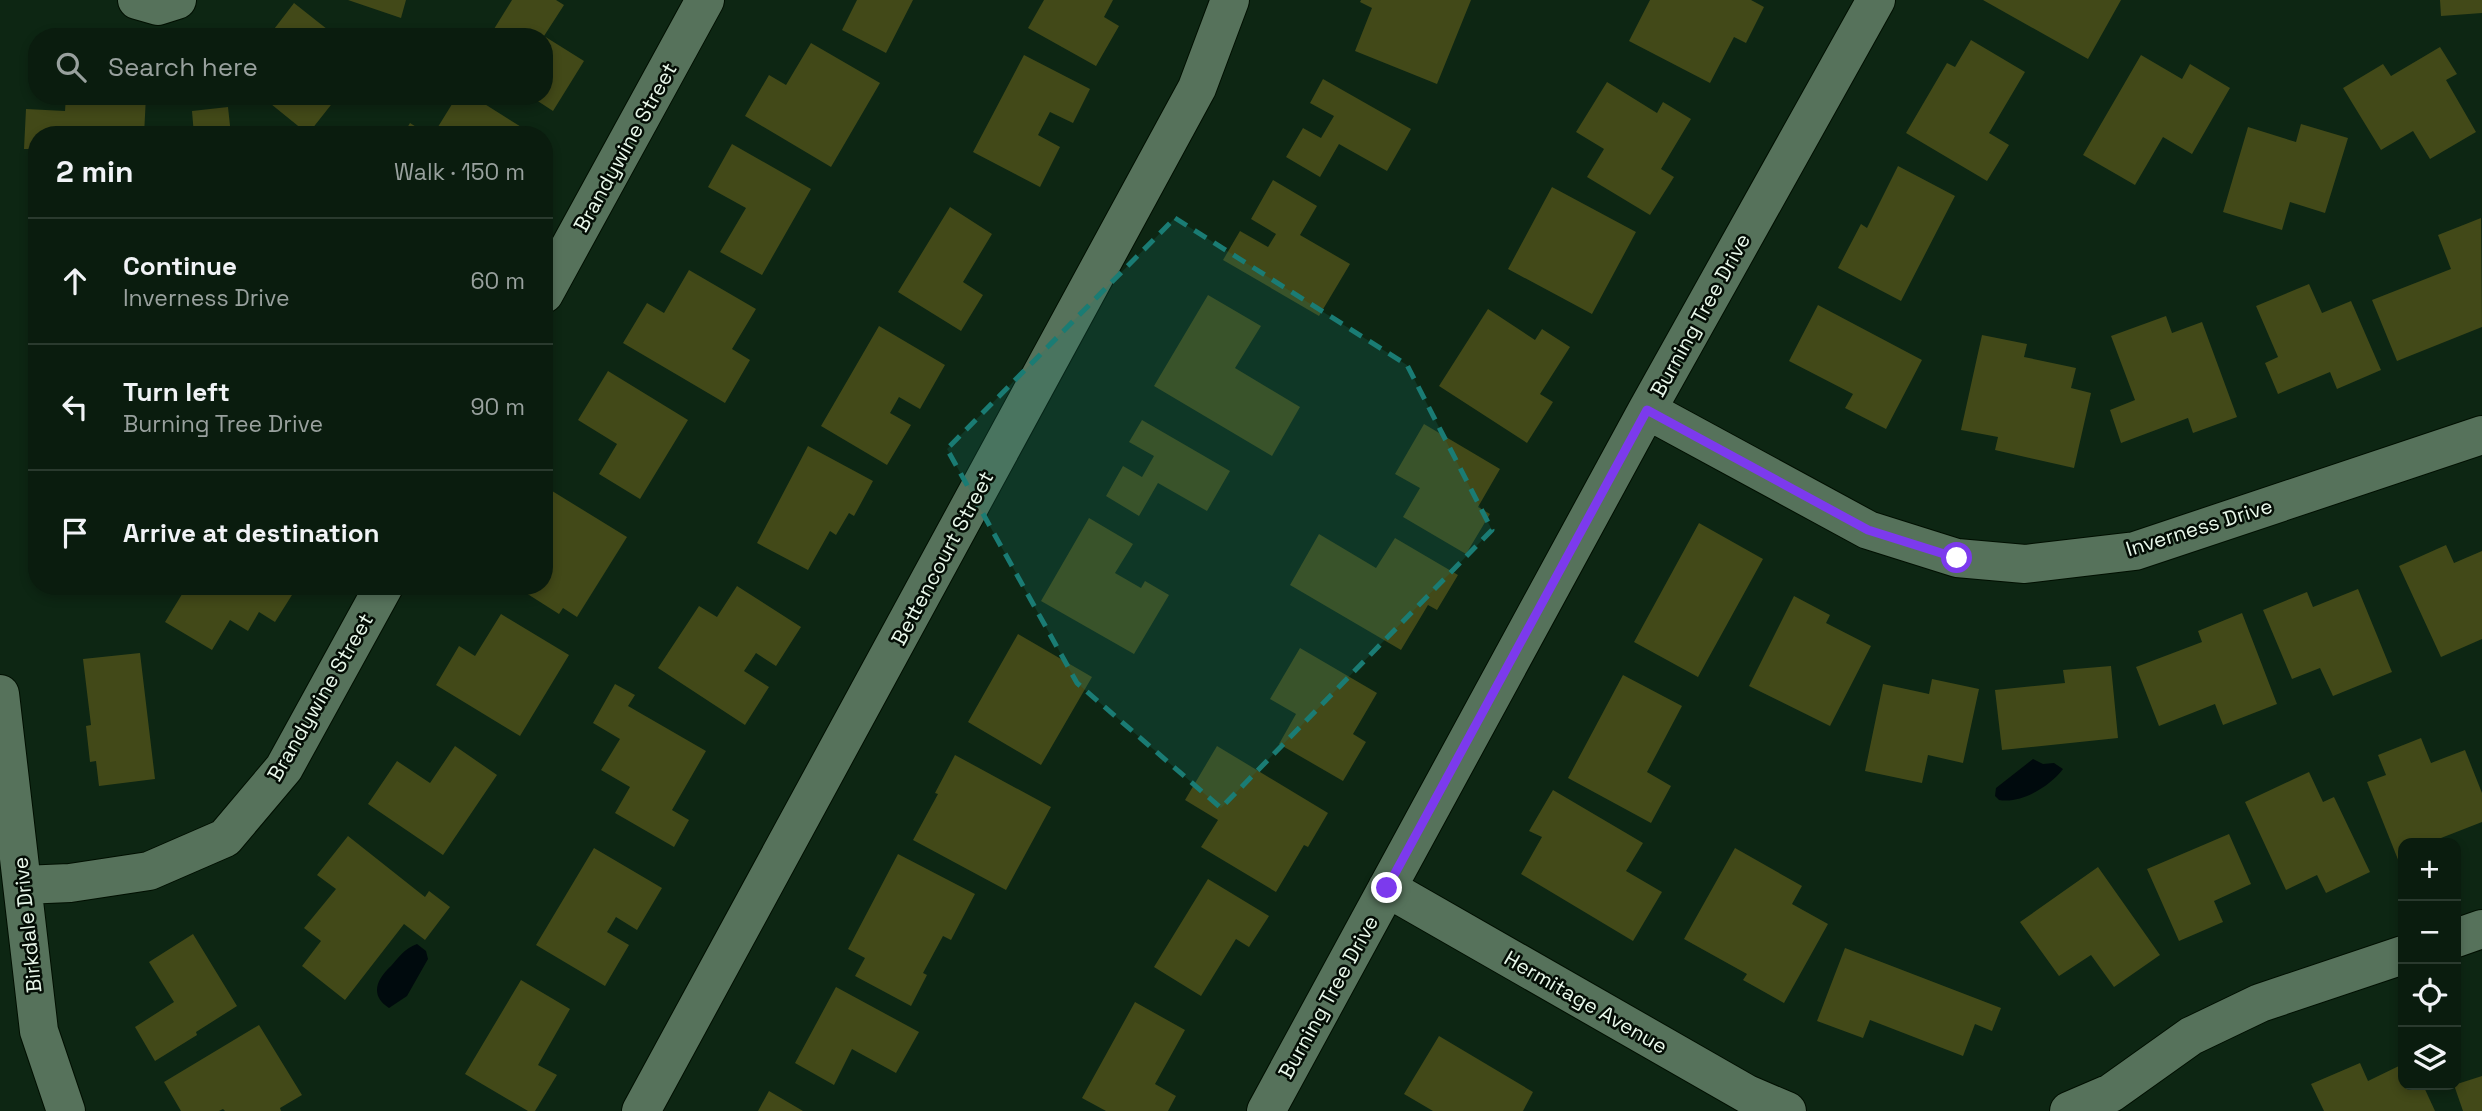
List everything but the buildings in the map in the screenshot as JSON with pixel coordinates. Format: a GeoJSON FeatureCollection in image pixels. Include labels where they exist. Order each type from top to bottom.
{"type":"FeatureCollection","features":[{"type":"Feature","properties":{"kind":"street"},"geometry":{"type":"LineString","coordinates":[[137,0],[158,6],[177,0]]}},
{"type":"Feature","properties":{"kind":"street","name":"Brandywine Street"},"geometry":{"type":"LineString","coordinates":[[553,277],[705,0]]}},
{"type":"Feature","properties":{"kind":"street","name":"Bettencourt Street"},"geometry":{"type":"LineString","coordinates":[[641,1111],[1196,88],[1230,0]]}},
{"type":"Feature","properties":{"kind":"street","name":"Burning Tree Drive"},"geometry":{"type":"LineString","coordinates":[[1266,1111],[1647,410],[1876,0]]}},
{"type":"Feature","properties":{"kind":"street","name":"Inverness Drive"},"geometry":{"type":"LineString","coordinates":[[1647,410],[1868,530],[1957,558],[2025,564],[2135,551],[2482,435]]}},
{"type":"Feature","properties":{"kind":"street","name":"Brandywine Street"},"geometry":{"type":"LineString","coordinates":[[23,885],[70,883],[149,871],[225,838],[284,768],[379,595]]}},
{"type":"Feature","properties":{"kind":"street","name":"Birkdale Drive"},"geometry":{"type":"LineString","coordinates":[[0,694],[39,1031],[66,1111]]}},
{"type":"Feature","properties":{"kind":"street","name":"Hermitage Avenue"},"geometry":{"type":"LineString","coordinates":[[1387,888],[1747,1094],[1787,1111]]}},
{"type":"Feature","properties":{"kind":"street"},"geometry":{"type":"LineString","coordinates":[[2461,936],[2482,929]]}},
{"type":"Feature","properties":{"kind":"street"},"geometry":{"type":"LineString","coordinates":[[2069,1111],[2111,1093],[2191,1036],[2260,1003],[2398,958]]}},
{"type":"Feature","properties":{"kind":"highlighted area"},"geometry":{"type":"Polygon","coordinates":[[[1175,218],[1407,365],[1492,530],[1221,808],[1077,683],[947,449],[1175,218]]]}},
{"type":"Feature","properties":{"kind":"shaded area"},"geometry":{"type":"Polygon","coordinates":[[[2033,759],[2043,764],[2054,763],[2063,769],[2051,782],[2035,792],[2008,801],[1999,800],[1995,796],[1996,788],[2033,759]]]}},
{"type":"Feature","properties":{"kind":"shaded area"},"geometry":{"type":"Polygon","coordinates":[[[417,944],[426,951],[428,959],[407,996],[389,1008],[379,998],[379,982],[402,954],[417,944]]]}},
{"type":"Feature","properties":{"kind":"route"},"geometry":{"type":"LineString","coordinates":[[1387,888],[1647,410],[1868,530],[1957,558]]}}]}
